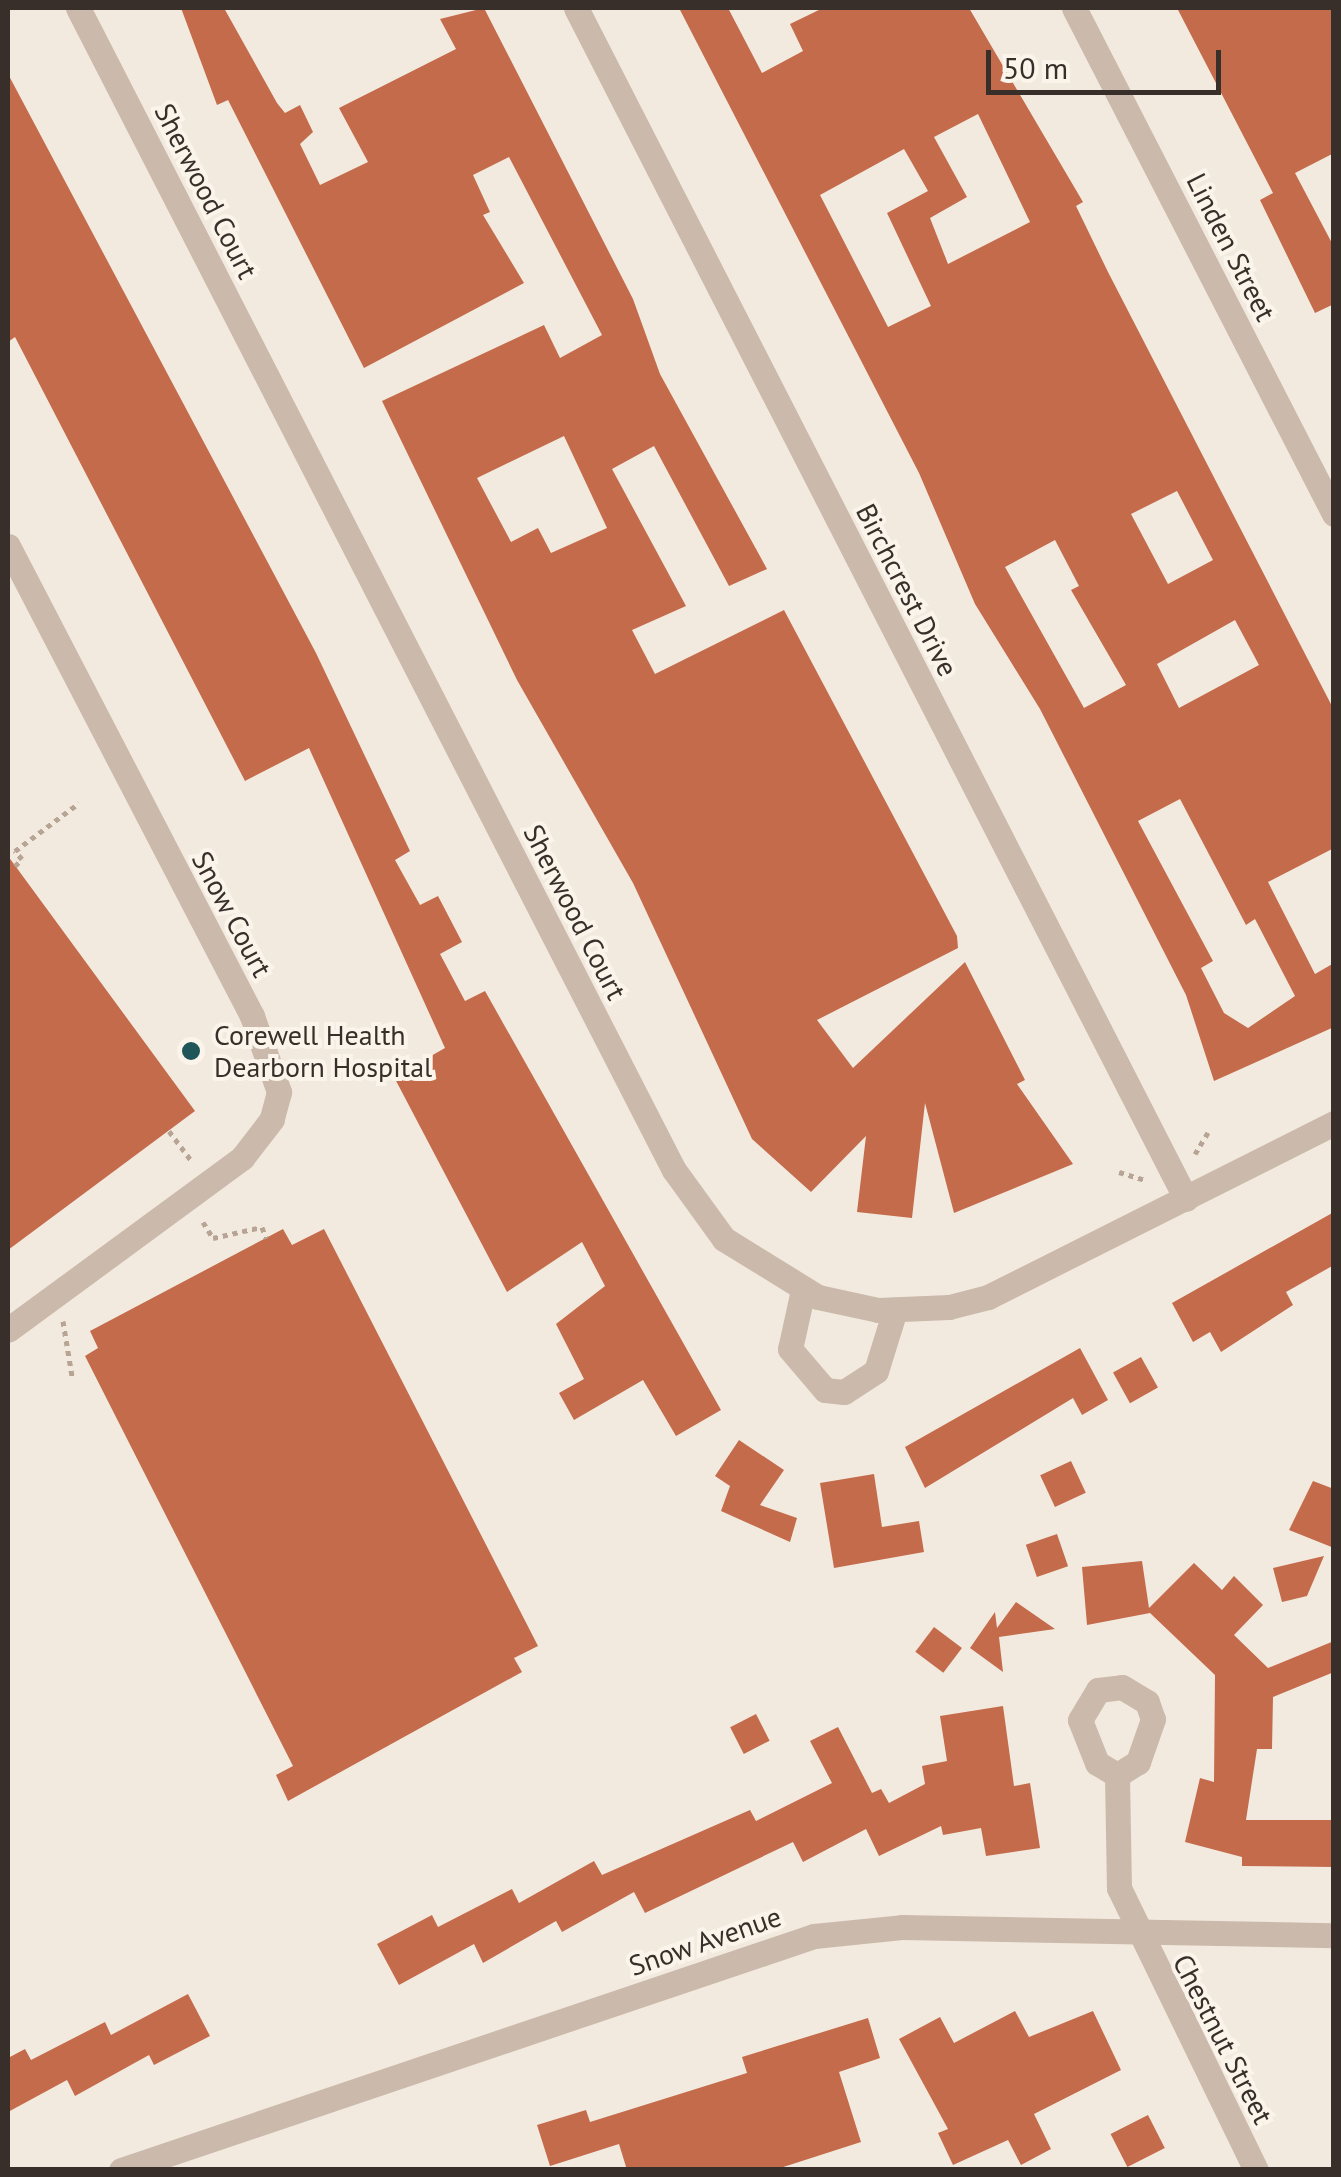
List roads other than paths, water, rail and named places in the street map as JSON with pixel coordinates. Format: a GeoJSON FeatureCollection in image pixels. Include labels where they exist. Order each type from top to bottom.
{"type":"FeatureCollection","features":[{"type":"Feature","properties":{"kind":"street","name":"Sherwood Court"},"geometry":{"type":"LineString","coordinates":[[78,8],[674,1170],[724,1239],[803,1290],[895,1310],[988,1297],[1334,1123]]}},
{"type":"Feature","properties":{"kind":"street","name":"Birchcrest Drive"},"geometry":{"type":"LineString","coordinates":[[576,8],[1186,1199]]}},
{"type":"Feature","properties":{"kind":"street","name":"Linden Street"},"geometry":{"type":"LineString","coordinates":[[1074,8],[1334,514]]}},
{"type":"Feature","properties":{"kind":"street","name":"Snow Court"},"geometry":{"type":"LineString","coordinates":[[8,546],[252,1016],[279,1092],[272,1119],[242,1158],[8,1330]]}},
{"type":"Feature","properties":{"kind":"street"},"geometry":{"type":"LineString","coordinates":[[803,1290],[790,1350],[825,1390],[844,1392],[876,1371],[895,1310]]}},
{"type":"Feature","properties":{"kind":"street","name":"Chestnut Street"},"geometry":{"type":"LineString","coordinates":[[1117,1775],[1119,1888],[1138,1935],[1256,2170]]}},
{"type":"Feature","properties":{"kind":"street","name":"Snow Avenue"},"geometry":{"type":"LineString","coordinates":[[122,2170],[814,1936],[889,1928],[1138,1935],[1334,1935]]}},
{"type":"Feature","properties":{"kind":"place","name":"Corewell Health Dearborn Hospital"},"geometry":{"type":"Point","coordinates":[191,1051]}}]}
